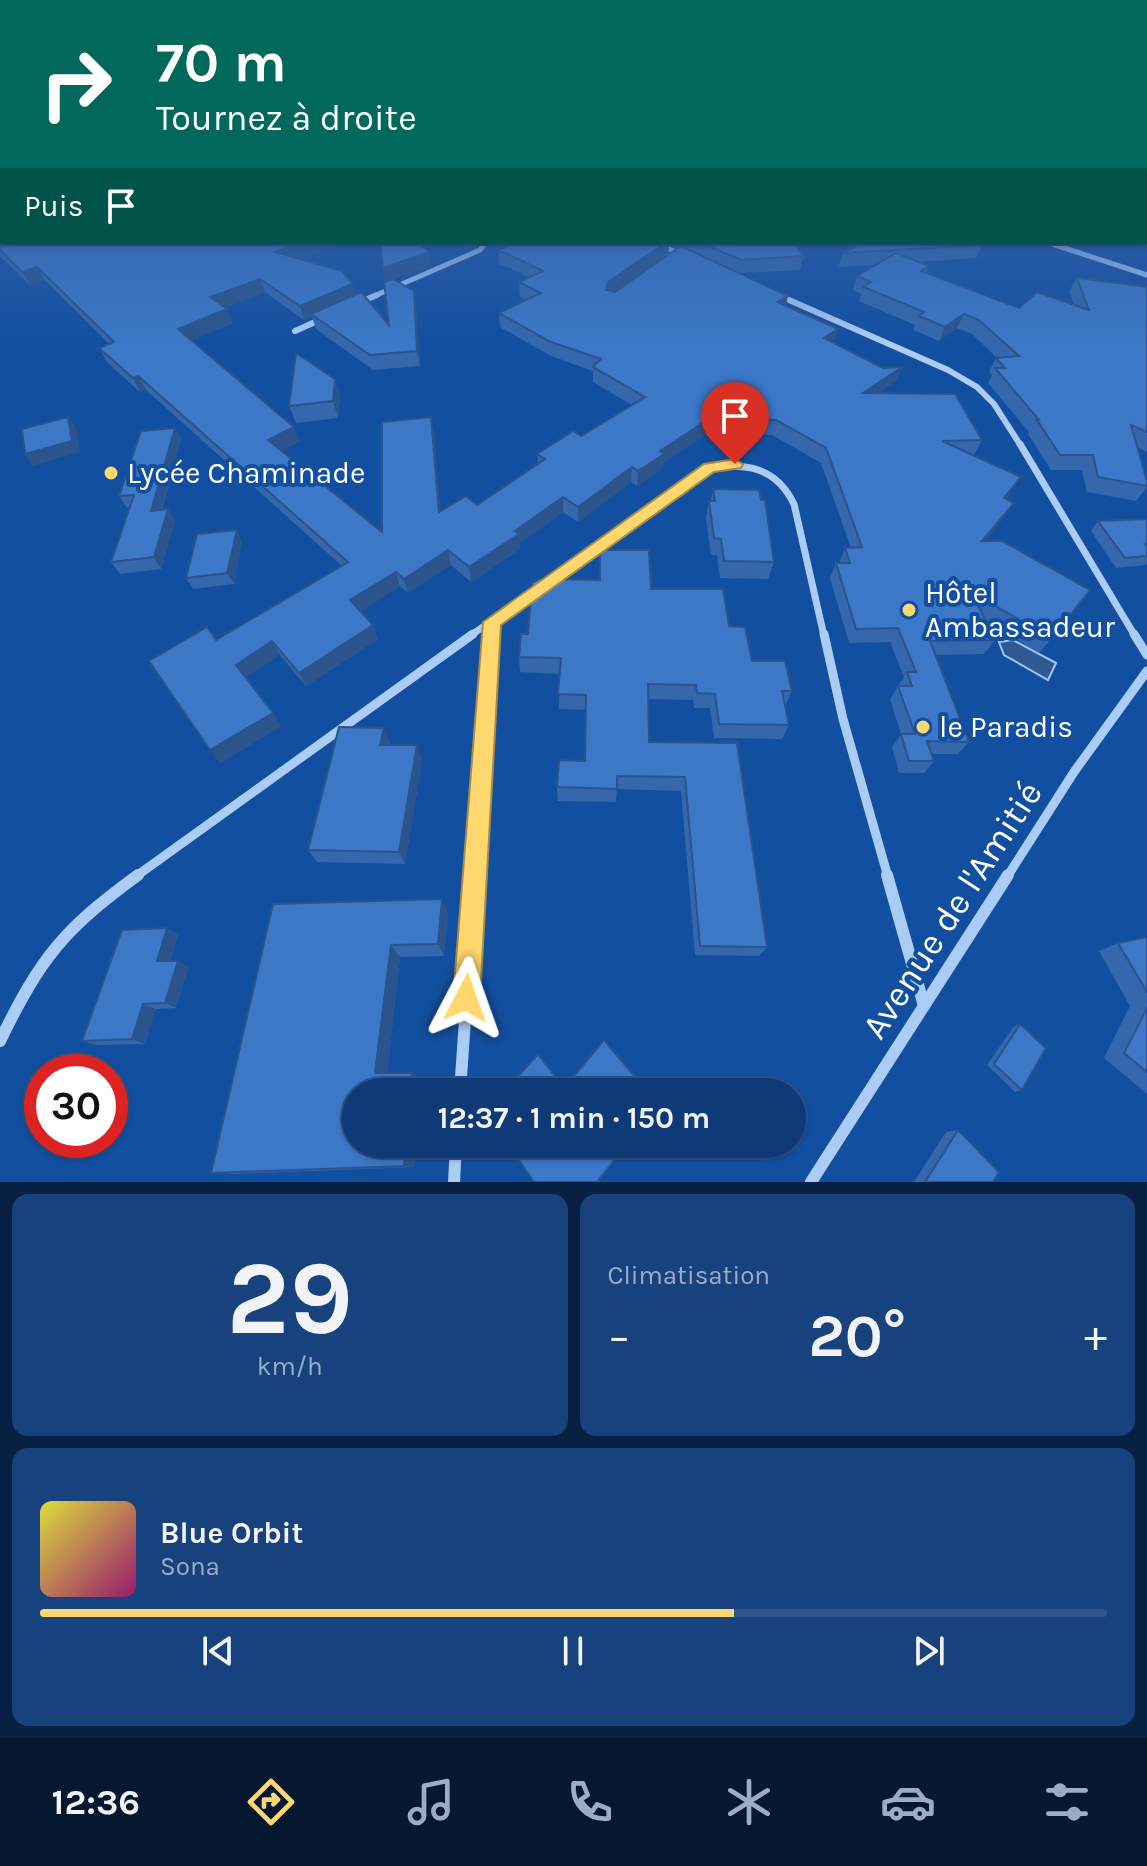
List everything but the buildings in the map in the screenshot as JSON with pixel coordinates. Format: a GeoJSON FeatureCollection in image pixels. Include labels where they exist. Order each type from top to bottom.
{"type":"FeatureCollection","features":[{"type":"Feature","properties":{"kind":"street"},"geometry":{"type":"LineString","coordinates":[[352,306],[480,250],[484,244]]}},
{"type":"Feature","properties":{"kind":"street"},"geometry":{"type":"LineString","coordinates":[[658,244],[693,259]]}},
{"type":"Feature","properties":{"kind":"street"},"geometry":{"type":"LineString","coordinates":[[1052,244],[1147,275]]}},
{"type":"Feature","properties":{"kind":"street"},"geometry":{"type":"LineString","coordinates":[[668,261],[679,253]]}},
{"type":"Feature","properties":{"kind":"street"},"geometry":{"type":"LineString","coordinates":[[765,290],[948,370],[977,387],[994,404],[1014,434],[1147,655]]}},
{"type":"Feature","properties":{"kind":"street"},"geometry":{"type":"LineString","coordinates":[[295,331],[338,312]]}},
{"type":"Feature","properties":{"kind":"street"},"geometry":{"type":"LineString","coordinates":[[0,1041],[35,969],[54,942],[87,912],[709,468],[735,464],[754,466],[787,486],[843,719],[924,1006]]}},
{"type":"Feature","properties":{"kind":"street"},"geometry":{"type":"LineString","coordinates":[[461,1078],[492,622]]}},
{"type":"Feature","properties":{"kind":"street","name":"Avenue de l'Amitié"},"geometry":{"type":"LineString","coordinates":[[811,1182],[1074,772],[1147,671]]}},
{"type":"Feature","properties":{"kind":"street"},"geometry":{"type":"LineString","coordinates":[[454,1182],[455,1158]]}},
{"type":"Feature","properties":{"kind":"water"},"geometry":{"type":"Polygon","coordinates":[[[1013,640],[1056,663],[1048,680],[1004,655],[999,642],[1013,640]]]}},
{"type":"Feature","properties":{"kind":"place","name":"Lycée Chaminade"},"geometry":{"type":"Point","coordinates":[111,473]}},
{"type":"Feature","properties":{"kind":"place","name":"Hôtel Ambassadeur"},"geometry":{"type":"Point","coordinates":[909,610]}},
{"type":"Feature","properties":{"kind":"place","name":"le Paradis"},"geometry":{"type":"Point","coordinates":[923,727]}},
{"type":"Feature","properties":{"kind":"route"},"geometry":{"type":"LineString","coordinates":[[466,998],[492,622],[709,468],[735,464]]}}]}
